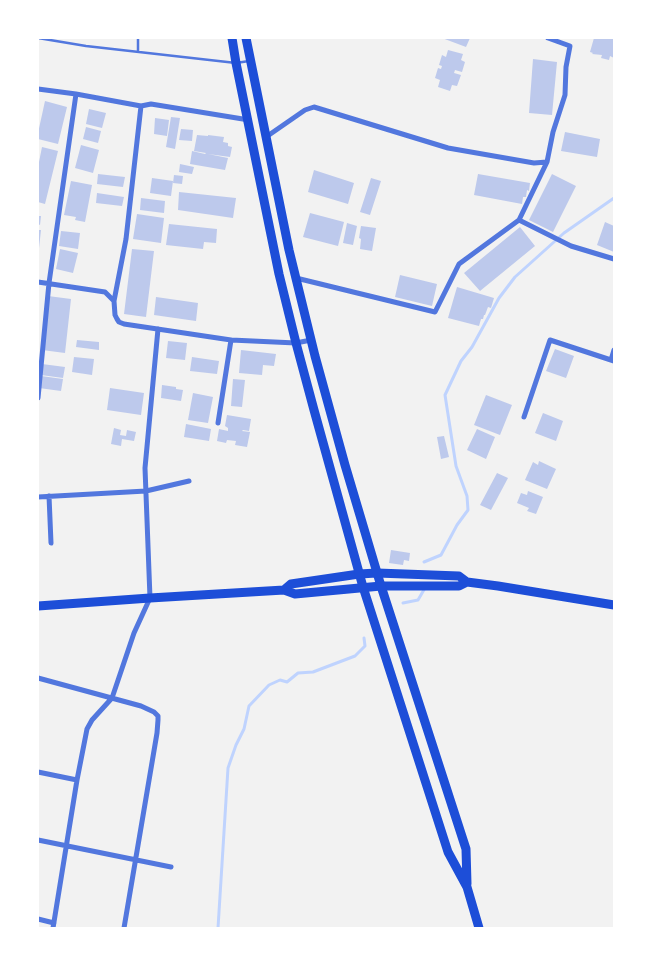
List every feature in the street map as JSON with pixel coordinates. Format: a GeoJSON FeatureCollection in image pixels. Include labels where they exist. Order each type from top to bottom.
{"type":"FeatureCollection","features":[{"type":"Feature","properties":{"kind":"main road"},"geometry":{"type":"LineString","coordinates":[[232,38],[279,274],[359,574],[448,852],[467,887],[480,928]]}},
{"type":"Feature","properties":{"kind":"main road"},"geometry":{"type":"LineString","coordinates":[[246,38],[296,278],[311,340],[377,573],[466,849],[467,887]]}},
{"type":"Feature","properties":{"kind":"main road"},"geometry":{"type":"LineString","coordinates":[[284,590],[291,584],[359,574],[459,576],[468,582],[614,605]]}},
{"type":"Feature","properties":{"kind":"main road"},"geometry":{"type":"LineString","coordinates":[[38,606],[284,590],[295,594],[381,586],[459,586],[468,582]]}},
{"type":"Feature","properties":{"kind":"street"},"geometry":{"type":"LineString","coordinates":[[296,278],[435,312],[459,264],[519,220],[547,162],[553,132],[565,95],[566,67],[570,46],[548,38]]}},
{"type":"Feature","properties":{"kind":"street"},"geometry":{"type":"LineString","coordinates":[[38,89],[141,106],[151,104],[249,120]]}},
{"type":"Feature","properties":{"kind":"street"},"geometry":{"type":"LineString","coordinates":[[38,398],[39,358],[76,94]]}},
{"type":"Feature","properties":{"kind":"street"},"geometry":{"type":"LineString","coordinates":[[141,106],[126,239],[114,301],[115,315],[119,322],[231,340],[296,343],[311,340]]}},
{"type":"Feature","properties":{"kind":"street"},"geometry":{"type":"LineString","coordinates":[[266,137],[304,110],[314,107],[448,148],[534,163],[547,162]]}},
{"type":"Feature","properties":{"kind":"street"},"geometry":{"type":"LineString","coordinates":[[519,220],[571,246],[614,259]]}},
{"type":"Feature","properties":{"kind":"street"},"geometry":{"type":"LineString","coordinates":[[38,282],[105,292],[114,301]]}},
{"type":"Feature","properties":{"kind":"street"},"geometry":{"type":"LineString","coordinates":[[38,919],[54,926],[87,728],[112,698],[134,633],[150,598],[145,468],[158,329]]}},
{"type":"Feature","properties":{"kind":"street"},"geometry":{"type":"LineString","coordinates":[[218,423],[231,340]]}},
{"type":"Feature","properties":{"kind":"street"},"geometry":{"type":"LineString","coordinates":[[524,417],[550,340],[613,360],[614,350]]}},
{"type":"Feature","properties":{"kind":"street"},"geometry":{"type":"LineString","coordinates":[[38,497],[146,492],[189,482]]}},
{"type":"Feature","properties":{"kind":"street"},"geometry":{"type":"LineString","coordinates":[[49,496],[51,543]]}},
{"type":"Feature","properties":{"kind":"street"},"geometry":{"type":"LineString","coordinates":[[38,678],[141,706],[158,716],[124,928]]}},
{"type":"Feature","properties":{"kind":"street"},"geometry":{"type":"LineString","coordinates":[[38,772],[77,780]]}},
{"type":"Feature","properties":{"kind":"street"},"geometry":{"type":"LineString","coordinates":[[38,840],[171,867]]}},
{"type":"Feature","properties":{"kind":"lane"},"geometry":{"type":"LineString","coordinates":[[38,38],[86,46],[236,63],[251,61]]}},
{"type":"Feature","properties":{"kind":"lane"},"geometry":{"type":"LineString","coordinates":[[138,38],[138,52]]}},
{"type":"Feature","properties":{"kind":"building"},"geometry":{"type":"Polygon","coordinates":[[[442,38],[470,38],[466,47],[442,38]]]}},
{"type":"Feature","properties":{"kind":"building"},"geometry":{"type":"Polygon","coordinates":[[[594,38],[614,38],[614,58],[610,56],[609,60],[601,58],[602,55],[590,52],[594,38]]]}},
{"type":"Feature","properties":{"kind":"building"},"geometry":{"type":"Polygon","coordinates":[[[448,50],[463,54],[461,60],[465,62],[462,72],[455,70],[454,73],[461,75],[457,86],[452,85],[450,91],[438,87],[440,80],[435,78],[438,68],[441,69],[442,66],[439,65],[442,55],[446,57],[448,50]]]}},
{"type":"Feature","properties":{"kind":"building"},"geometry":{"type":"Polygon","coordinates":[[[533,59],[557,62],[552,115],[529,113],[533,59]]]}},
{"type":"Feature","properties":{"kind":"building"},"geometry":{"type":"Polygon","coordinates":[[[45,101],[67,107],[58,144],[38,139],[45,101]]]}},
{"type":"Feature","properties":{"kind":"building"},"geometry":{"type":"Polygon","coordinates":[[[89,109],[106,113],[102,128],[86,124],[89,109]]]}},
{"type":"Feature","properties":{"kind":"building"},"geometry":{"type":"Polygon","coordinates":[[[171,117],[180,118],[175,149],[166,147],[171,117]]]}},
{"type":"Feature","properties":{"kind":"building"},"geometry":{"type":"Polygon","coordinates":[[[155,118],[169,120],[167,136],[154,134],[155,118]]]}},
{"type":"Feature","properties":{"kind":"building"},"geometry":{"type":"Polygon","coordinates":[[[86,127],[101,131],[98,143],[83,139],[86,127]]]}},
{"type":"Feature","properties":{"kind":"building"},"geometry":{"type":"Polygon","coordinates":[[[181,129],[193,130],[192,141],[179,140],[181,129]]]}},
{"type":"Feature","properties":{"kind":"building"},"geometry":{"type":"Polygon","coordinates":[[[565,132],[600,139],[597,157],[561,151],[565,132]]]}},
{"type":"Feature","properties":{"kind":"building"},"geometry":{"type":"Polygon","coordinates":[[[197,135],[224,137],[223,142],[228,143],[228,146],[232,147],[230,157],[208,154],[228,158],[225,170],[190,164],[192,151],[206,153],[194,151],[197,135]]]}},
{"type":"Feature","properties":{"kind":"building"},"geometry":{"type":"Polygon","coordinates":[[[81,145],[99,150],[93,173],[75,168],[81,145]]]}},
{"type":"Feature","properties":{"kind":"building"},"geometry":{"type":"Polygon","coordinates":[[[42,147],[58,151],[45,204],[38,202],[38,167],[42,147]]]}},
{"type":"Feature","properties":{"kind":"building"},"geometry":{"type":"Polygon","coordinates":[[[180,164],[194,167],[192,174],[179,172],[180,164]]]}},
{"type":"Feature","properties":{"kind":"building"},"geometry":{"type":"Polygon","coordinates":[[[314,170],[354,183],[348,204],[308,192],[314,170]]]}},
{"type":"Feature","properties":{"kind":"building"},"geometry":{"type":"Polygon","coordinates":[[[98,174],[125,177],[123,187],[97,184],[98,174]]]}},
{"type":"Feature","properties":{"kind":"building"},"geometry":{"type":"Polygon","coordinates":[[[478,174],[530,183],[529,191],[527,190],[526,197],[523,197],[522,204],[474,195],[478,174]]]}},
{"type":"Feature","properties":{"kind":"building"},"geometry":{"type":"Polygon","coordinates":[[[552,174],[576,186],[553,232],[529,220],[552,174]]]}},
{"type":"Feature","properties":{"kind":"building"},"geometry":{"type":"Polygon","coordinates":[[[174,175],[183,176],[182,184],[173,183],[174,175]]]}},
{"type":"Feature","properties":{"kind":"building"},"geometry":{"type":"Polygon","coordinates":[[[152,178],[173,181],[171,196],[150,193],[152,178]]]}},
{"type":"Feature","properties":{"kind":"building"},"geometry":{"type":"Polygon","coordinates":[[[371,178],[381,181],[370,215],[360,212],[371,178]]]}},
{"type":"Feature","properties":{"kind":"building"},"geometry":{"type":"Polygon","coordinates":[[[71,181],[92,185],[85,222],[75,220],[76,217],[64,215],[71,181]]]}},
{"type":"Feature","properties":{"kind":"building"},"geometry":{"type":"Polygon","coordinates":[[[179,192],[236,198],[233,218],[178,210],[179,192]]]}},
{"type":"Feature","properties":{"kind":"building"},"geometry":{"type":"Polygon","coordinates":[[[97,193],[124,197],[122,206],[96,203],[97,193]]]}},
{"type":"Feature","properties":{"kind":"building"},"geometry":{"type":"Polygon","coordinates":[[[141,198],[165,201],[164,213],[140,210],[141,198]]]}},
{"type":"Feature","properties":{"kind":"building"},"geometry":{"type":"Polygon","coordinates":[[[310,213],[344,222],[338,246],[303,237],[310,213]]]}},
{"type":"Feature","properties":{"kind":"building"},"geometry":{"type":"Polygon","coordinates":[[[137,214],[164,218],[161,243],[133,239],[137,214]]]}},
{"type":"Feature","properties":{"kind":"building"},"geometry":{"type":"Polygon","coordinates":[[[38,216],[41,216],[40,225],[38,224],[38,216]]]}},
{"type":"Feature","properties":{"kind":"building"},"geometry":{"type":"Polygon","coordinates":[[[605,222],[614,226],[614,252],[597,245],[605,222]]]}},
{"type":"Feature","properties":{"kind":"building"},"geometry":{"type":"Polygon","coordinates":[[[347,223],[357,226],[353,245],[343,243],[347,223]]]}},
{"type":"Feature","properties":{"kind":"building"},"geometry":{"type":"Polygon","coordinates":[[[169,224],[217,229],[216,243],[204,242],[203,249],[166,245],[169,224]]]}},
{"type":"Feature","properties":{"kind":"building"},"geometry":{"type":"Polygon","coordinates":[[[361,226],[376,228],[372,251],[360,249],[361,226]]]}},
{"type":"Feature","properties":{"kind":"building"},"geometry":{"type":"Polygon","coordinates":[[[520,227],[535,246],[480,291],[464,273],[520,227]]]}},
{"type":"Feature","properties":{"kind":"building"},"geometry":{"type":"Polygon","coordinates":[[[38,230],[41,230],[39,248],[38,248],[38,230]]]}},
{"type":"Feature","properties":{"kind":"building"},"geometry":{"type":"Polygon","coordinates":[[[61,231],[80,233],[78,249],[59,246],[61,231]]]}},
{"type":"Feature","properties":{"kind":"building"},"geometry":{"type":"Polygon","coordinates":[[[60,249],[78,253],[73,273],[56,269],[60,249]]]}},
{"type":"Feature","properties":{"kind":"building"},"geometry":{"type":"Polygon","coordinates":[[[132,249],[154,251],[146,317],[124,314],[132,249]]]}},
{"type":"Feature","properties":{"kind":"building"},"geometry":{"type":"Polygon","coordinates":[[[400,275],[437,284],[432,306],[395,297],[400,275]]]}},
{"type":"Feature","properties":{"kind":"building"},"geometry":{"type":"Polygon","coordinates":[[[457,287],[494,298],[491,308],[488,307],[479,326],[448,318],[457,287]]]}},
{"type":"Feature","properties":{"kind":"building"},"geometry":{"type":"Polygon","coordinates":[[[48,296],[71,299],[65,353],[42,350],[48,296]]]}},
{"type":"Feature","properties":{"kind":"building"},"geometry":{"type":"Polygon","coordinates":[[[156,297],[198,303],[196,321],[154,315],[156,297]]]}},
{"type":"Feature","properties":{"kind":"building"},"geometry":{"type":"Polygon","coordinates":[[[77,340],[99,342],[99,350],[76,347],[77,340]]]}},
{"type":"Feature","properties":{"kind":"building"},"geometry":{"type":"Polygon","coordinates":[[[168,341],[187,343],[185,360],[166,358],[168,341]]]}},
{"type":"Feature","properties":{"kind":"building"},"geometry":{"type":"Polygon","coordinates":[[[555,349],[574,356],[566,378],[546,371],[555,349]]]}},
{"type":"Feature","properties":{"kind":"building"},"geometry":{"type":"Polygon","coordinates":[[[241,350],[276,354],[274,366],[263,365],[262,375],[239,373],[241,350]]]}},
{"type":"Feature","properties":{"kind":"building"},"geometry":{"type":"Polygon","coordinates":[[[74,357],[94,359],[92,375],[72,372],[74,357]]]}},
{"type":"Feature","properties":{"kind":"building"},"geometry":{"type":"Polygon","coordinates":[[[192,357],[219,361],[217,374],[190,371],[192,357]]]}},
{"type":"Feature","properties":{"kind":"building"},"geometry":{"type":"Polygon","coordinates":[[[42,364],[65,367],[63,378],[41,375],[42,364]]]}},
{"type":"Feature","properties":{"kind":"building"},"geometry":{"type":"Polygon","coordinates":[[[41,376],[63,379],[61,391],[39,388],[41,376]]]}},
{"type":"Feature","properties":{"kind":"building"},"geometry":{"type":"Polygon","coordinates":[[[233,379],[245,380],[242,407],[231,406],[233,379]]]}},
{"type":"Feature","properties":{"kind":"building"},"geometry":{"type":"Polygon","coordinates":[[[162,385],[183,390],[181,401],[161,398],[162,385]]]}},
{"type":"Feature","properties":{"kind":"building"},"geometry":{"type":"Polygon","coordinates":[[[110,388],[144,393],[141,415],[107,410],[110,388]]]}},
{"type":"Feature","properties":{"kind":"building"},"geometry":{"type":"Polygon","coordinates":[[[193,393],[213,397],[208,423],[188,420],[193,393]]]}},
{"type":"Feature","properties":{"kind":"building"},"geometry":{"type":"Polygon","coordinates":[[[486,395],[512,405],[500,435],[474,425],[486,395]]]}},
{"type":"Feature","properties":{"kind":"building"},"geometry":{"type":"Polygon","coordinates":[[[543,413],[563,421],[556,441],[535,433],[543,413]]]}},
{"type":"Feature","properties":{"kind":"building"},"geometry":{"type":"Polygon","coordinates":[[[227,415],[251,419],[249,431],[242,431],[250,432],[247,447],[235,445],[236,441],[227,440],[226,443],[217,441],[219,429],[228,431],[228,428],[225,426],[227,415]]]}},
{"type":"Feature","properties":{"kind":"building"},"geometry":{"type":"Polygon","coordinates":[[[186,424],[211,429],[209,441],[184,437],[186,424]]]}},
{"type":"Feature","properties":{"kind":"building"},"geometry":{"type":"Polygon","coordinates":[[[114,428],[121,430],[120,435],[126,436],[127,430],[136,432],[134,441],[122,439],[121,446],[111,444],[114,428]]]}},
{"type":"Feature","properties":{"kind":"building"},"geometry":{"type":"Polygon","coordinates":[[[477,429],[495,437],[486,459],[467,450],[477,429]]]}},
{"type":"Feature","properties":{"kind":"building"},"geometry":{"type":"Polygon","coordinates":[[[444,436],[449,457],[441,459],[437,437],[444,436]]]}},
{"type":"Feature","properties":{"kind":"building"},"geometry":{"type":"Polygon","coordinates":[[[539,461],[556,469],[547,489],[525,480],[533,462],[538,465],[539,461]]]}},
{"type":"Feature","properties":{"kind":"building"},"geometry":{"type":"Polygon","coordinates":[[[497,473],[508,478],[491,510],[480,505],[497,473]]]}},
{"type":"Feature","properties":{"kind":"building"},"geometry":{"type":"Polygon","coordinates":[[[528,491],[543,497],[536,514],[527,511],[529,508],[517,503],[521,493],[527,495],[528,491]]]}},
{"type":"Feature","properties":{"kind":"building"},"geometry":{"type":"Polygon","coordinates":[[[391,550],[410,553],[409,561],[404,560],[403,565],[389,563],[391,550]]]}},
{"type":"Feature","properties":{"kind":"waterway"},"geometry":{"type":"LineString","coordinates":[[424,562],[441,555],[457,525],[468,510],[467,496],[456,466],[445,395],[461,361],[472,347],[499,298],[515,277],[564,233],[614,198]]}},
{"type":"Feature","properties":{"kind":"waterway"},"geometry":{"type":"LineString","coordinates":[[403,603],[418,600],[425,588]]}},
{"type":"Feature","properties":{"kind":"waterway"},"geometry":{"type":"LineString","coordinates":[[218,928],[228,768],[244,729],[249,706],[269,685],[280,680],[287,682],[298,673],[313,672],[355,656],[365,646],[364,638]]}}]}
